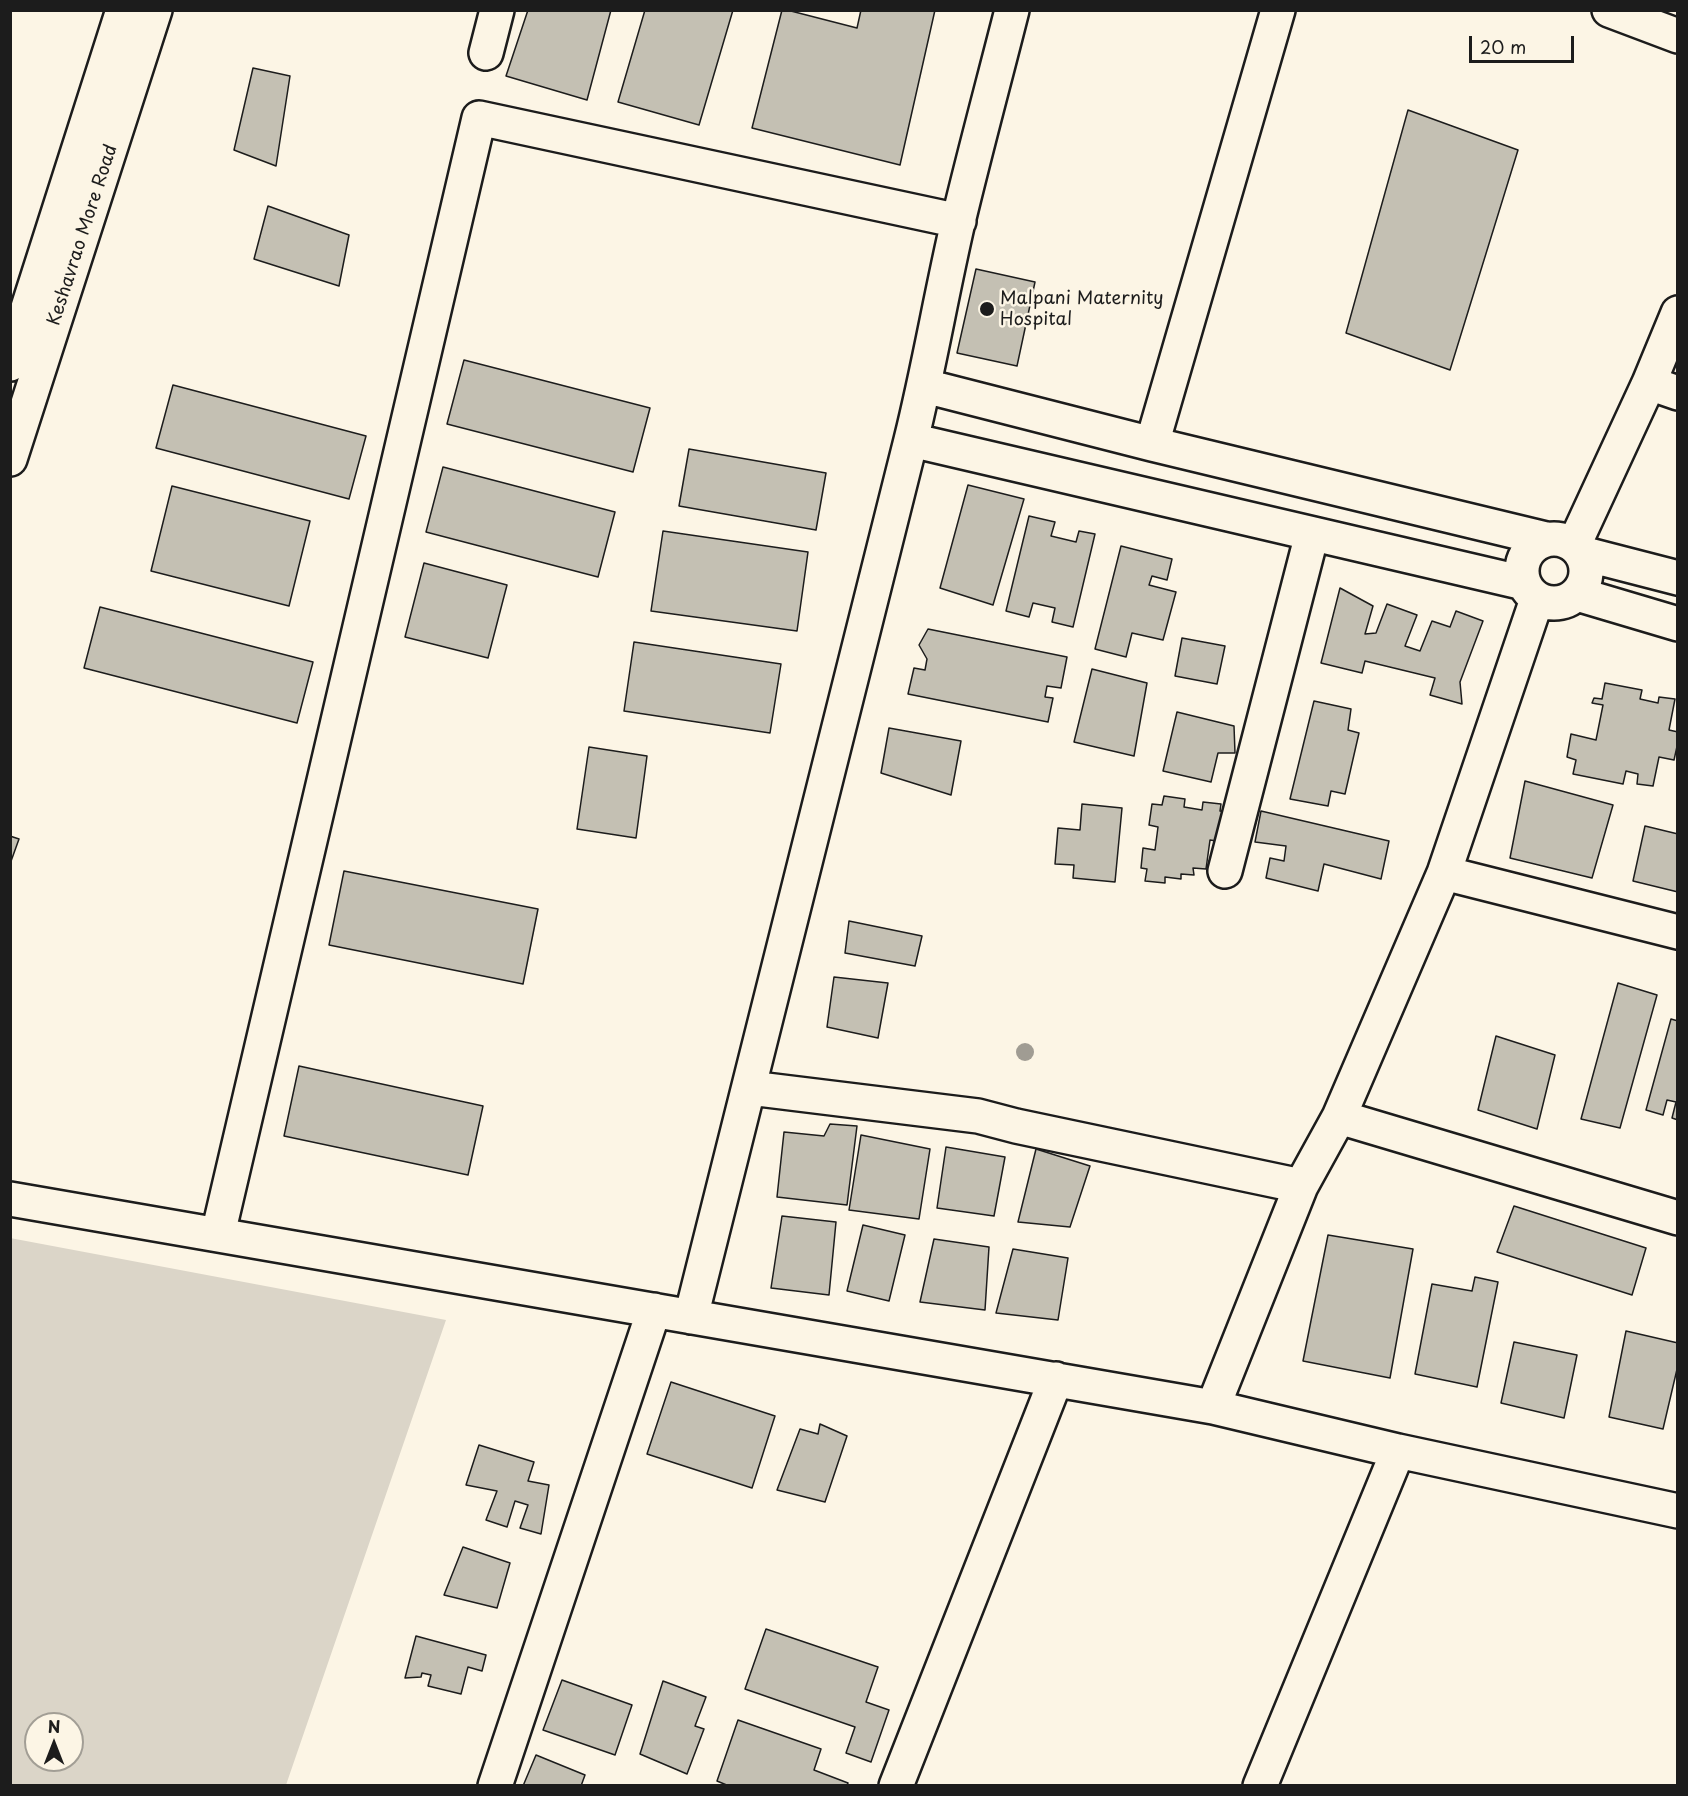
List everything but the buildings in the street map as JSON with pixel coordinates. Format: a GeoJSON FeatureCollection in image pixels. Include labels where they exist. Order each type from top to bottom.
{"type":"FeatureCollection","features":[{"type":"Feature","properties":{"kind":"street"},"geometry":{"type":"LineString","coordinates":[[10,364],[123,10]]}},
{"type":"Feature","properties":{"kind":"street","name":"Keshavrao More Road"},"geometry":{"type":"LineString","coordinates":[[10,459],[155,10]]}},
{"type":"Feature","properties":{"kind":"street"},"geometry":{"type":"LineString","coordinates":[[486,53],[497,10]]}},
{"type":"Feature","properties":{"kind":"street"},"geometry":{"type":"LineString","coordinates":[[691,1317],[925,386],[958,221],[1012,10]]}},
{"type":"Feature","properties":{"kind":"street"},"geometry":{"type":"LineString","coordinates":[[1152,444],[1278,10]]}},
{"type":"Feature","properties":{"kind":"street"},"geometry":{"type":"LineString","coordinates":[[1609,10],[1677,36]]}},
{"type":"Feature","properties":{"kind":"street"},"geometry":{"type":"LineString","coordinates":[[218,1234],[479,118],[958,221]]}},
{"type":"Feature","properties":{"kind":"street"},"geometry":{"type":"LineString","coordinates":[[1567,546],[1663,388],[1677,313]]}},
{"type":"Feature","properties":{"kind":"street"},"geometry":{"type":"LineString","coordinates":[[925,386],[1567,546],[1677,578]]}},
{"type":"Feature","properties":{"kind":"street"},"geometry":{"type":"LineString","coordinates":[[911,440],[1312,534],[1530,591],[1547,603],[1558,604],[1568,601],[1577,594],[1584,585],[1587,575],[1586,564],[1567,546],[1532,547],[1523,560],[1522,575],[1530,591],[1444,873],[1339,1117],[1301,1186],[1213,1407]]}},
{"type":"Feature","properties":{"kind":"street"},"geometry":{"type":"LineString","coordinates":[[1225,871],[1312,534]]}},
{"type":"Feature","properties":{"kind":"street"},"geometry":{"type":"LineString","coordinates":[[1577,594],[1677,624]]}},
{"type":"Feature","properties":{"kind":"street"},"geometry":{"type":"LineString","coordinates":[[1444,873],[1677,932]]}},
{"type":"Feature","properties":{"kind":"street"},"geometry":{"type":"LineString","coordinates":[[750,1088],[978,1116],[1301,1186]]}},
{"type":"Feature","properties":{"kind":"street"},"geometry":{"type":"LineString","coordinates":[[1339,1117],[1677,1218]]}},
{"type":"Feature","properties":{"kind":"street"},"geometry":{"type":"LineString","coordinates":[[10,1198],[1213,1407],[1398,1451],[1677,1511]]}},
{"type":"Feature","properties":{"kind":"street"},"geometry":{"type":"LineString","coordinates":[[495,1785],[654,1310]]}},
{"type":"Feature","properties":{"kind":"street"},"geometry":{"type":"LineString","coordinates":[[896,1785],[1056,1379]]}},
{"type":"Feature","properties":{"kind":"street"},"geometry":{"type":"LineString","coordinates":[[1260,1785],[1398,1451]]}},
{"type":"Feature","properties":{"kind":"shaded area"},"geometry":{"type":"Polygon","coordinates":[[[10,1238],[446,1320],[286,1785],[11,1785],[10,1238]]]}},
{"type":"Feature","properties":{"kind":"place","name":"Malpani Maternity Hospital"},"geometry":{"type":"Point","coordinates":[987,309]}}]}
